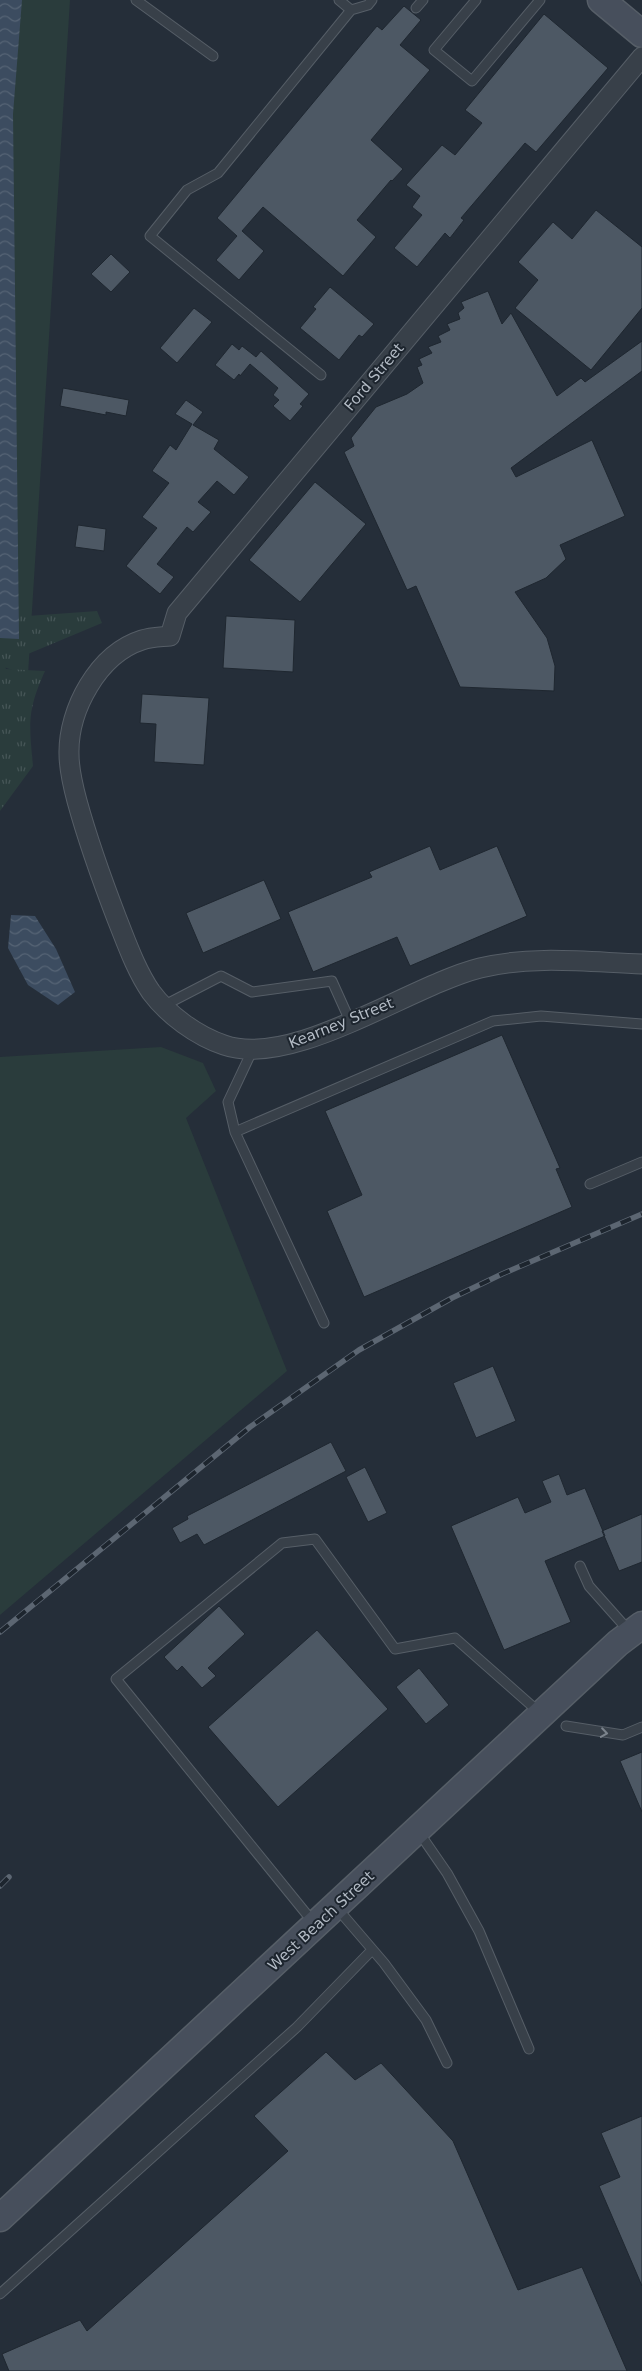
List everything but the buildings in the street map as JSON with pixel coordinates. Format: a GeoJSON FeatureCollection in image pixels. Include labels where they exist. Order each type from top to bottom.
{"type":"FeatureCollection","features":[{"type":"Feature","properties":{"kind":"main road"},"geometry":{"type":"LineString","coordinates":[[601,0],[642,34]]}},
{"type":"Feature","properties":{"kind":"main road","name":"West Beach Street"},"geometry":{"type":"LineString","coordinates":[[0,2218],[636,1629]]}},
{"type":"Feature","properties":{"kind":"street","name":"Ford Street"},"geometry":{"type":"LineString","coordinates":[[98,675],[122,650],[140,640],[170,636],[177,613],[642,57]]}},
{"type":"Feature","properties":{"kind":"street","name":"Kearney Street"},"geometry":{"type":"LineString","coordinates":[[98,675],[87,690],[72,723],[69,757],[71,777],[101,878],[127,945],[142,977],[163,1006],[209,1038],[224,1045],[252,1050],[286,1046],[450,978],[503,963],[555,959],[642,964]]}},
{"type":"Feature","properties":{"kind":"lane"},"geometry":{"type":"LineString","coordinates":[[136,0],[213,56]]}},
{"type":"Feature","properties":{"kind":"lane"},"geometry":{"type":"LineString","coordinates":[[339,0],[351,10]]}},
{"type":"Feature","properties":{"kind":"lane"},"geometry":{"type":"LineString","coordinates":[[321,374],[150,236],[187,190],[218,173],[351,10],[368,5],[372,0]]}},
{"type":"Feature","properties":{"kind":"lane"},"geometry":{"type":"LineString","coordinates":[[416,8],[423,0]]}},
{"type":"Feature","properties":{"kind":"lane"},"geometry":{"type":"LineString","coordinates":[[476,0],[434,50],[472,81],[540,0]]}},
{"type":"Feature","properties":{"kind":"lane"},"geometry":{"type":"LineString","coordinates":[[163,1006],[221,976],[252,992],[332,981],[350,1021]]}},
{"type":"Feature","properties":{"kind":"lane"},"geometry":{"type":"LineString","coordinates":[[235,1132],[493,1021],[541,1016],[642,1024]]}},
{"type":"Feature","properties":{"kind":"lane"},"geometry":{"type":"LineString","coordinates":[[252,1050],[228,1102],[235,1132],[324,1323]]}},
{"type":"Feature","properties":{"kind":"lane"},"geometry":{"type":"LineString","coordinates":[[590,1184],[642,1162]]}},
{"type":"Feature","properties":{"kind":"lane"},"geometry":{"type":"LineString","coordinates":[[316,1925],[116,1679],[282,1543],[314,1539],[395,1649],[455,1638],[542,1715]]}},
{"type":"Feature","properties":{"kind":"lane"},"geometry":{"type":"LineString","coordinates":[[580,1566],[589,1586],[636,1629]]}},
{"type":"Feature","properties":{"kind":"lane"},"geometry":{"type":"LineString","coordinates":[[566,1726],[623,1736],[642,1728]]}},
{"type":"Feature","properties":{"kind":"lane"},"geometry":{"type":"LineString","coordinates":[[418,1831],[447,1873],[479,1931],[529,2049]]}},
{"type":"Feature","properties":{"kind":"lane"},"geometry":{"type":"LineString","coordinates":[[336,1907],[426,2020],[448,2062]]}},
{"type":"Feature","properties":{"kind":"lane"},"geometry":{"type":"LineString","coordinates":[[0,2294],[297,2027],[372,1950]]}},
{"type":"Feature","properties":{"kind":"green space"},"geometry":{"type":"Polygon","coordinates":[[[0,0],[70,0],[28,675],[0,666],[0,0]]]}},
{"type":"Feature","properties":{"kind":"green space"},"geometry":{"type":"Polygon","coordinates":[[[97,611],[102,623],[4,664],[6,669],[45,671],[32,707],[30,728],[33,766],[0,811],[0,618],[97,611]]]}},
{"type":"Feature","properties":{"kind":"green space"},"geometry":{"type":"Polygon","coordinates":[[[161,1047],[203,1063],[216,1091],[186,1118],[287,1371],[0,1615],[0,1057],[161,1047]]]}},
{"type":"Feature","properties":{"kind":"green space"},"geometry":{"type":"Polygon","coordinates":[[[0,1329],[8,1348],[0,1355],[0,1329]]]}},
{"type":"Feature","properties":{"kind":"water"},"geometry":{"type":"Polygon","coordinates":[[[0,0],[22,0],[13,114],[19,639],[0,638],[0,0]]]}},
{"type":"Feature","properties":{"kind":"water"},"geometry":{"type":"Polygon","coordinates":[[[11,915],[35,916],[56,949],[75,992],[58,1005],[28,985],[8,948],[11,915]]]}},
{"type":"Feature","properties":{"kind":"railway"},"geometry":{"type":"LineString","coordinates":[[0,1632],[250,1427],[359,1350],[452,1298],[502,1274],[642,1214]]}},
{"type":"Feature","properties":{"kind":"railway"},"geometry":{"type":"LineString","coordinates":[[0,1886],[9,1877]]}}]}
